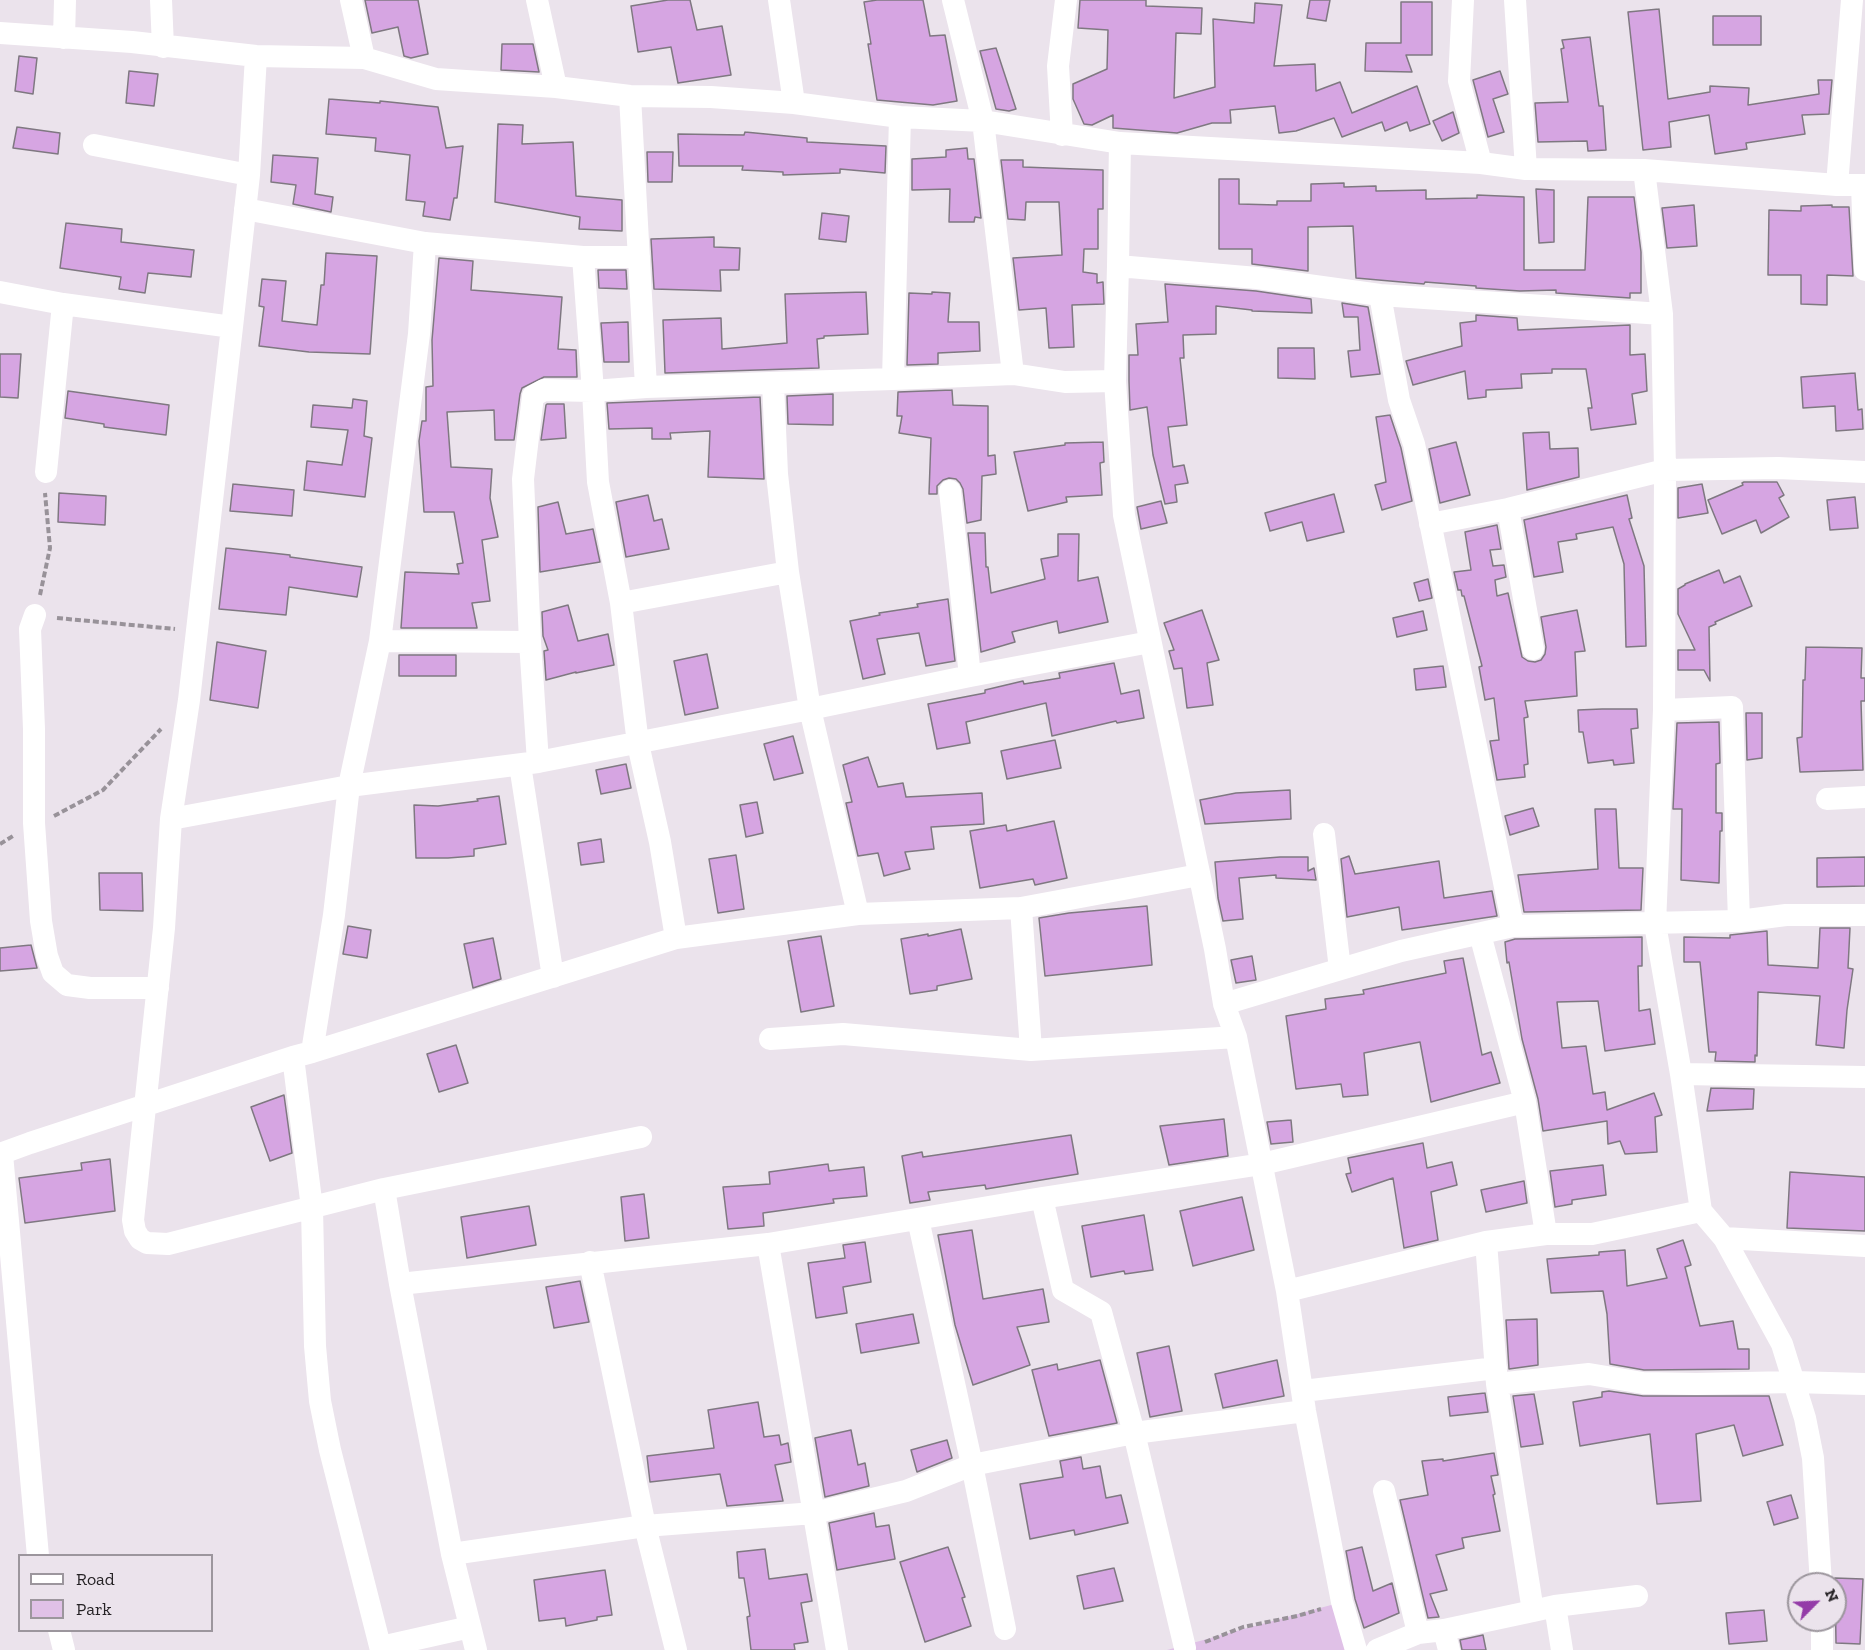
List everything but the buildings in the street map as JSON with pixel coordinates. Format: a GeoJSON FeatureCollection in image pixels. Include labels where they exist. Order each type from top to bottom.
{"type":"FeatureCollection","features":[{"type":"Feature","properties":{"kind":"street"},"geometry":{"type":"LineString","coordinates":[[64,38],[65,0]]}},
{"type":"Feature","properties":{"kind":"street"},"geometry":{"type":"LineString","coordinates":[[162,0],[163,47]]}},
{"type":"Feature","properties":{"kind":"street"},"geometry":{"type":"LineString","coordinates":[[351,0],[364,58]]}},
{"type":"Feature","properties":{"kind":"street"},"geometry":{"type":"LineString","coordinates":[[537,0],[556,87]]}},
{"type":"Feature","properties":{"kind":"street"},"geometry":{"type":"LineString","coordinates":[[779,0],[794,103]]}},
{"type":"Feature","properties":{"kind":"street"},"geometry":{"type":"LineString","coordinates":[[953,0],[983,120],[1013,374]]}},
{"type":"Feature","properties":{"kind":"street"},"geometry":{"type":"LineString","coordinates":[[1062,135],[1058,66],[1066,0]]}},
{"type":"Feature","properties":{"kind":"street"},"geometry":{"type":"LineString","coordinates":[[1463,0],[1459,81],[1480,163]]}},
{"type":"Feature","properties":{"kind":"street"},"geometry":{"type":"LineString","coordinates":[[1515,0],[1526,169]]}},
{"type":"Feature","properties":{"kind":"street"},"geometry":{"type":"LineString","coordinates":[[1837,184],[1852,0]]}},
{"type":"Feature","properties":{"kind":"street"},"geometry":{"type":"LineString","coordinates":[[0,33],[132,42],[256,56],[364,58],[436,79],[556,87],[630,96],[711,97],[794,103],[900,117],[983,120],[1120,143],[1480,163],[1526,169],[1644,170],[1863,185],[1865,270]]}},
{"type":"Feature","properties":{"kind":"street"},"geometry":{"type":"LineString","coordinates":[[256,56],[249,176],[189,700],[171,819],[164,928],[133,1220],[135,1231],[147,1244],[168,1244],[384,1189],[641,1137]]}},
{"type":"Feature","properties":{"kind":"street"},"geometry":{"type":"LineString","coordinates":[[630,96],[646,387]]}},
{"type":"Feature","properties":{"kind":"street"},"geometry":{"type":"LineString","coordinates":[[893,379],[900,117]]}},
{"type":"Feature","properties":{"kind":"street"},"geometry":{"type":"LineString","coordinates":[[1120,143],[1114,381],[1124,515],[1215,949],[1224,1004],[1236,1037],[1262,1164],[1342,1602],[1356,1650]]}},
{"type":"Feature","properties":{"kind":"street"},"geometry":{"type":"LineString","coordinates":[[94,146],[249,176]]}},
{"type":"Feature","properties":{"kind":"street"},"geometry":{"type":"LineString","coordinates":[[1644,170],[1662,314],[1665,470],[1664,710],[1655,924],[1681,1074],[1701,1211],[1724,1238],[1782,1344],[1805,1418],[1813,1458],[1820,1572]]}},
{"type":"Feature","properties":{"kind":"street"},"geometry":{"type":"LineString","coordinates":[[245,209],[425,243],[583,256],[639,257]]}},
{"type":"Feature","properties":{"kind":"street"},"geometry":{"type":"LineString","coordinates":[[425,243],[419,334],[380,641],[349,786],[334,915],[302,1054],[312,1208],[315,1346],[320,1401],[330,1450],[381,1649],[470,1627]]}},
{"type":"Feature","properties":{"kind":"street"},"geometry":{"type":"LineString","coordinates":[[583,256],[598,482],[621,603],[638,744],[660,842],[676,938]]}},
{"type":"Feature","properties":{"kind":"street"},"geometry":{"type":"LineString","coordinates":[[1118,266],[1257,278],[1380,295],[1662,314]]}},
{"type":"Feature","properties":{"kind":"street"},"geometry":{"type":"LineString","coordinates":[[0,292],[63,304],[232,327]]}},
{"type":"Feature","properties":{"kind":"street"},"geometry":{"type":"LineString","coordinates":[[1380,295],[1399,400],[1414,444],[1513,926]]}},
{"type":"Feature","properties":{"kind":"street"},"geometry":{"type":"LineString","coordinates":[[46,472],[63,304]]}},
{"type":"Feature","properties":{"kind":"street"},"geometry":{"type":"LineString","coordinates":[[553,977],[529,763],[530,642],[523,479],[534,396],[544,390],[593,391],[646,387],[1013,374],[1065,382],[1114,381]]}},
{"type":"Feature","properties":{"kind":"street"},"geometry":{"type":"LineString","coordinates":[[773,382],[777,474],[788,572],[810,710],[858,914]]}},
{"type":"Feature","properties":{"kind":"street"},"geometry":{"type":"LineString","coordinates":[[1430,524],[1508,509],[1665,470],[1778,468],[1865,472]]}},
{"type":"Feature","properties":{"kind":"street"},"geometry":{"type":"LineString","coordinates":[[950,491],[970,676]]}},
{"type":"Feature","properties":{"kind":"street"},"geometry":{"type":"LineString","coordinates":[[1508,509],[1533,649]]}},
{"type":"Feature","properties":{"kind":"street"},"geometry":{"type":"LineString","coordinates":[[621,603],[788,572]]}},
{"type":"Feature","properties":{"kind":"street"},"geometry":{"type":"LineString","coordinates":[[35,615],[30,629],[34,729],[34,823],[41,921],[47,956],[53,973],[67,985],[90,988],[158,988]]}},
{"type":"Feature","properties":{"kind":"street"},"geometry":{"type":"LineString","coordinates":[[380,641],[530,642]]}},
{"type":"Feature","properties":{"kind":"street"},"geometry":{"type":"LineString","coordinates":[[171,819],[349,786],[529,763],[638,744],[970,676],[1150,642]]}},
{"type":"Feature","properties":{"kind":"street"},"geometry":{"type":"LineString","coordinates":[[1664,710],[1732,707],[1739,921]]}},
{"type":"Feature","properties":{"kind":"street"},"geometry":{"type":"LineString","coordinates":[[1827,798],[1865,797]]}},
{"type":"Feature","properties":{"kind":"street"},"geometry":{"type":"LineString","coordinates":[[1324,834],[1340,969]]}},
{"type":"Feature","properties":{"kind":"street"},"geometry":{"type":"LineString","coordinates":[[38,1554],[1,1154],[302,1054],[676,938],[858,914],[1021,908],[1199,875]]}},
{"type":"Feature","properties":{"kind":"street"},"geometry":{"type":"LineString","coordinates":[[1021,908],[1031,1050]]}},
{"type":"Feature","properties":{"kind":"street"},"geometry":{"type":"LineString","coordinates":[[1224,1004],[1401,951],[1513,926],[1739,921],[1786,915],[1865,915]]}},
{"type":"Feature","properties":{"kind":"street"},"geometry":{"type":"LineString","coordinates":[[1480,934],[1525,1102],[1546,1234]]}},
{"type":"Feature","properties":{"kind":"street"},"geometry":{"type":"LineString","coordinates":[[770,1039],[843,1034],[1031,1050],[1236,1037]]}},
{"type":"Feature","properties":{"kind":"street"},"geometry":{"type":"LineString","coordinates":[[1681,1074],[1865,1077]]}},
{"type":"Feature","properties":{"kind":"street"},"geometry":{"type":"LineString","coordinates":[[400,1284],[768,1244],[1262,1164],[1525,1102]]}},
{"type":"Feature","properties":{"kind":"street"},"geometry":{"type":"LineString","coordinates":[[384,1189],[452,1554],[476,1650]]}},
{"type":"Feature","properties":{"kind":"street"},"geometry":{"type":"LineString","coordinates":[[1042,1198],[1063,1290],[1101,1312],[1134,1433],[1185,1648]]}},
{"type":"Feature","properties":{"kind":"street"},"geometry":{"type":"LineString","coordinates":[[1287,1291],[1486,1242],[1546,1234],[1592,1234],[1701,1211]]}},
{"type":"Feature","properties":{"kind":"street"},"geometry":{"type":"LineString","coordinates":[[918,1219],[1005,1629]]}},
{"type":"Feature","properties":{"kind":"street"},"geometry":{"type":"LineString","coordinates":[[1724,1238],[1865,1246]]}},
{"type":"Feature","properties":{"kind":"street"},"geometry":{"type":"LineString","coordinates":[[1486,1242],[1496,1376],[1544,1609],[1563,1650]]}},
{"type":"Feature","properties":{"kind":"street"},"geometry":{"type":"LineString","coordinates":[[768,1244],[837,1650]]}},
{"type":"Feature","properties":{"kind":"street"},"geometry":{"type":"LineString","coordinates":[[590,1262],[645,1526],[676,1650]]}},
{"type":"Feature","properties":{"kind":"street"},"geometry":{"type":"LineString","coordinates":[[452,1554],[645,1526],[814,1513],[906,1491],[972,1466],[1134,1433],[1304,1401],[1496,1376],[1588,1374],[1643,1383],[1865,1384]]}},
{"type":"Feature","properties":{"kind":"street"},"geometry":{"type":"LineString","coordinates":[[1384,1491],[1418,1634]]}},
{"type":"Feature","properties":{"kind":"street"},"geometry":{"type":"LineString","coordinates":[[1377,1650],[1418,1634],[1447,1640],[1544,1609],[1637,1596]]}},
{"type":"Feature","properties":{"kind":"street"},"geometry":{"type":"LineString","coordinates":[[60,1632],[64,1650]]}},
{"type":"Feature","properties":{"kind":"street"},"geometry":{"type":"LineString","coordinates":[[1822,1632],[1822,1650]]}},
{"type":"Feature","properties":{"kind":"path"},"geometry":{"type":"LineString","coordinates":[[46,472],[45,496],[50,548],[35,615],[197,632]]}},
{"type":"Feature","properties":{"kind":"path"},"geometry":{"type":"LineString","coordinates":[[0,844],[34,823],[63,812],[103,790],[189,700]]}},
{"type":"Feature","properties":{"kind":"path"},"geometry":{"type":"LineString","coordinates":[[1185,1648],[1243,1627],[1297,1616],[1342,1602]]}},
{"type":"Feature","properties":{"kind":"green space"},"geometry":{"type":"Polygon","coordinates":[[[1342,1602],[1359,1650],[1167,1650],[1342,1602]]]}}]}
